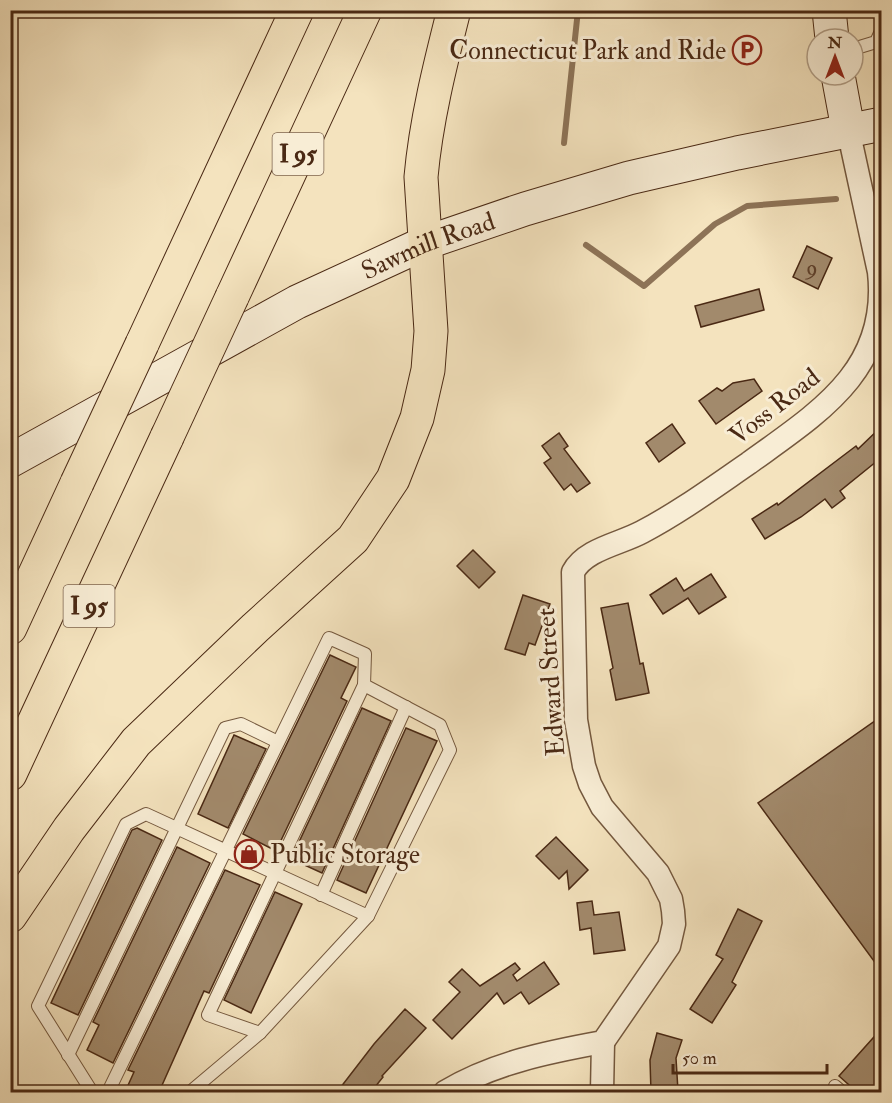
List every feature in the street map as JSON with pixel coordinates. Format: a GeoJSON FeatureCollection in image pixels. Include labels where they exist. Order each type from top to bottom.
{"type":"FeatureCollection","features":[{"type":"Feature","properties":{"kind":"highway","name":"I 95"},"geometry":{"type":"LineString","coordinates":[[10,628],[297,10]]}},
{"type":"Feature","properties":{"kind":"highway","name":"I 95"},"geometry":{"type":"LineString","coordinates":[[10,774],[364,10]]}},
{"type":"Feature","properties":{"kind":"highway"},"geometry":{"type":"LineString","coordinates":[[10,916],[69,829],[136,742],[353,538],[393,479],[417,418],[428,370],[430,331],[421,177],[422,157],[439,70],[454,10]]}},
{"type":"Feature","properties":{"kind":"main road"},"geometry":{"type":"LineString","coordinates":[[829,10],[831,27]]}},
{"type":"Feature","properties":{"kind":"main road"},"geometry":{"type":"LineString","coordinates":[[840,87],[848,129]]}},
{"type":"Feature","properties":{"kind":"main road","name":"Sawmill Road"},"geometry":{"type":"LineString","coordinates":[[10,461],[297,302],[425,243],[525,209],[629,178],[848,129],[882,124]]}},
{"type":"Feature","properties":{"kind":"street","name":"Voss Road"},"geometry":{"type":"LineString","coordinates":[[573,572],[578,562],[590,554],[634,537],[674,515],[814,416],[839,393],[853,375],[872,337],[879,310],[881,289],[848,129]]}},
{"type":"Feature","properties":{"kind":"street","name":"Edward Street"},"geometry":{"type":"LineString","coordinates":[[573,572],[576,720],[590,784],[602,807],[658,873],[668,893],[673,911],[669,946],[603,1042]]}},
{"type":"Feature","properties":{"kind":"street"},"geometry":{"type":"LineString","coordinates":[[446,1092],[490,1070],[540,1054],[603,1042],[602,1092]]}},
{"type":"Feature","properties":{"kind":"lane"},"geometry":{"type":"LineString","coordinates":[[879,44],[882,29]]}},
{"type":"Feature","properties":{"kind":"lane"},"geometry":{"type":"LineString","coordinates":[[108,1092],[328,638],[365,654],[364,685],[208,1015],[260,1033]]}},
{"type":"Feature","properties":{"kind":"lane"},"geometry":{"type":"LineString","coordinates":[[190,1092],[260,1033],[368,916],[450,750],[440,725],[364,685]]}},
{"type":"Feature","properties":{"kind":"lane"},"geometry":{"type":"LineString","coordinates":[[321,895],[406,707]]}},
{"type":"Feature","properties":{"kind":"lane"},"geometry":{"type":"LineString","coordinates":[[69,1055],[225,729],[241,724],[278,742]]}},
{"type":"Feature","properties":{"kind":"lane"},"geometry":{"type":"LineString","coordinates":[[92,1092],[38,1006],[126,824],[146,814],[368,916]]}},
{"type":"Feature","properties":{"kind":"building"},"geometry":{"type":"Polygon","coordinates":[[[807,246],[832,258],[818,289],[793,277],[807,246]]]}},
{"type":"Feature","properties":{"kind":"building"},"geometry":{"type":"Polygon","coordinates":[[[759,289],[764,310],[701,327],[695,306],[759,289]]]}},
{"type":"Feature","properties":{"kind":"building"},"geometry":{"type":"Polygon","coordinates":[[[754,379],[762,391],[716,424],[699,401],[717,388],[722,391],[733,383],[754,379]]]}},
{"type":"Feature","properties":{"kind":"building"},"geometry":{"type":"Polygon","coordinates":[[[672,424],[685,443],[659,462],[646,443],[672,424]]]}},
{"type":"Feature","properties":{"kind":"building"},"geometry":{"type":"Polygon","coordinates":[[[882,426],[882,457],[840,491],[845,498],[832,508],[825,499],[765,539],[752,519],[777,503],[778,505],[856,446],[858,449],[882,426]]]}},
{"type":"Feature","properties":{"kind":"building"},"geometry":{"type":"Polygon","coordinates":[[[559,433],[568,446],[564,449],[590,483],[577,492],[571,484],[564,490],[544,463],[551,458],[542,446],[559,433]]]}},
{"type":"Feature","properties":{"kind":"building"},"geometry":{"type":"Polygon","coordinates":[[[473,550],[495,572],[479,588],[457,566],[473,550]]]}},
{"type":"Feature","properties":{"kind":"building"},"geometry":{"type":"Polygon","coordinates":[[[711,574],[726,597],[699,614],[688,598],[663,614],[650,595],[676,578],[684,591],[711,574]]]}},
{"type":"Feature","properties":{"kind":"building"},"geometry":{"type":"Polygon","coordinates":[[[523,595],[550,604],[535,645],[529,643],[525,655],[505,649],[523,595]]]}},
{"type":"Feature","properties":{"kind":"building"},"geometry":{"type":"Polygon","coordinates":[[[628,603],[640,664],[643,663],[649,693],[616,700],[610,670],[613,668],[601,608],[628,603]]]}},
{"type":"Feature","properties":{"kind":"building"},"geometry":{"type":"Polygon","coordinates":[[[330,655],[356,667],[341,698],[347,701],[276,851],[243,834],[330,655]]]}},
{"type":"Feature","properties":{"kind":"building"},"geometry":{"type":"Polygon","coordinates":[[[362,708],[391,721],[322,873],[291,859],[362,708]]]}},
{"type":"Feature","properties":{"kind":"building"},"geometry":{"type":"Polygon","coordinates":[[[882,716],[882,972],[758,803],[882,716]]]}},
{"type":"Feature","properties":{"kind":"building"},"geometry":{"type":"Polygon","coordinates":[[[406,728],[437,741],[366,893],[337,880],[406,728]]]}},
{"type":"Feature","properties":{"kind":"building"},"geometry":{"type":"Polygon","coordinates":[[[234,735],[266,749],[228,828],[198,814],[234,735]]]}},
{"type":"Feature","properties":{"kind":"building"},"geometry":{"type":"Polygon","coordinates":[[[137,828],[162,840],[78,1015],[51,1003],[132,830],[137,828]]]}},
{"type":"Feature","properties":{"kind":"building"},"geometry":{"type":"Polygon","coordinates":[[[556,837],[588,870],[569,889],[567,871],[559,879],[536,856],[556,837]]]}},
{"type":"Feature","properties":{"kind":"building"},"geometry":{"type":"Polygon","coordinates":[[[177,847],[210,863],[113,1063],[87,1050],[99,1025],[93,1022],[177,847]]]}},
{"type":"Feature","properties":{"kind":"building"},"geometry":{"type":"Polygon","coordinates":[[[225,870],[260,885],[209,993],[204,991],[159,1092],[125,1092],[134,1072],[128,1070],[225,870]]]}},
{"type":"Feature","properties":{"kind":"building"},"geometry":{"type":"Polygon","coordinates":[[[275,892],[302,904],[251,1013],[224,1000],[275,892]]]}},
{"type":"Feature","properties":{"kind":"building"},"geometry":{"type":"Polygon","coordinates":[[[592,901],[594,915],[619,912],[625,950],[594,954],[591,928],[580,930],[577,903],[592,901]]]}},
{"type":"Feature","properties":{"kind":"building"},"geometry":{"type":"Polygon","coordinates":[[[738,909],[762,921],[732,982],[736,985],[712,1023],[690,1009],[723,959],[716,955],[738,909]]]}},
{"type":"Feature","properties":{"kind":"building"},"geometry":{"type":"Polygon","coordinates":[[[544,962],[559,984],[529,1004],[521,992],[504,1004],[497,993],[452,1039],[433,1020],[460,992],[449,982],[462,969],[480,986],[515,963],[520,969],[513,975],[517,981],[544,962]]]}},
{"type":"Feature","properties":{"kind":"building"},"geometry":{"type":"Polygon","coordinates":[[[405,1009],[426,1028],[382,1076],[371,1092],[337,1092],[374,1044],[405,1009]]]}},
{"type":"Feature","properties":{"kind":"building"},"geometry":{"type":"Polygon","coordinates":[[[882,1028],[882,1092],[857,1092],[839,1076],[882,1028]]]}},
{"type":"Feature","properties":{"kind":"building"},"geometry":{"type":"Polygon","coordinates":[[[657,1033],[682,1040],[676,1058],[678,1091],[651,1092],[650,1060],[657,1033]]]}},
{"type":"Feature","properties":{"kind":"waterway"},"geometry":{"type":"LineString","coordinates":[[564,143],[578,10]]}},
{"type":"Feature","properties":{"kind":"waterway"},"geometry":{"type":"LineString","coordinates":[[586,245],[644,286],[715,224],[747,206],[836,199]]}},
{"type":"Feature","properties":{"kind":"place","name":"Connecticut Park and Ride"},"geometry":{"type":"Point","coordinates":[747,50]}},
{"type":"Feature","properties":{"kind":"place","name":"Public Storage"},"geometry":{"type":"Point","coordinates":[249,854]}}]}
